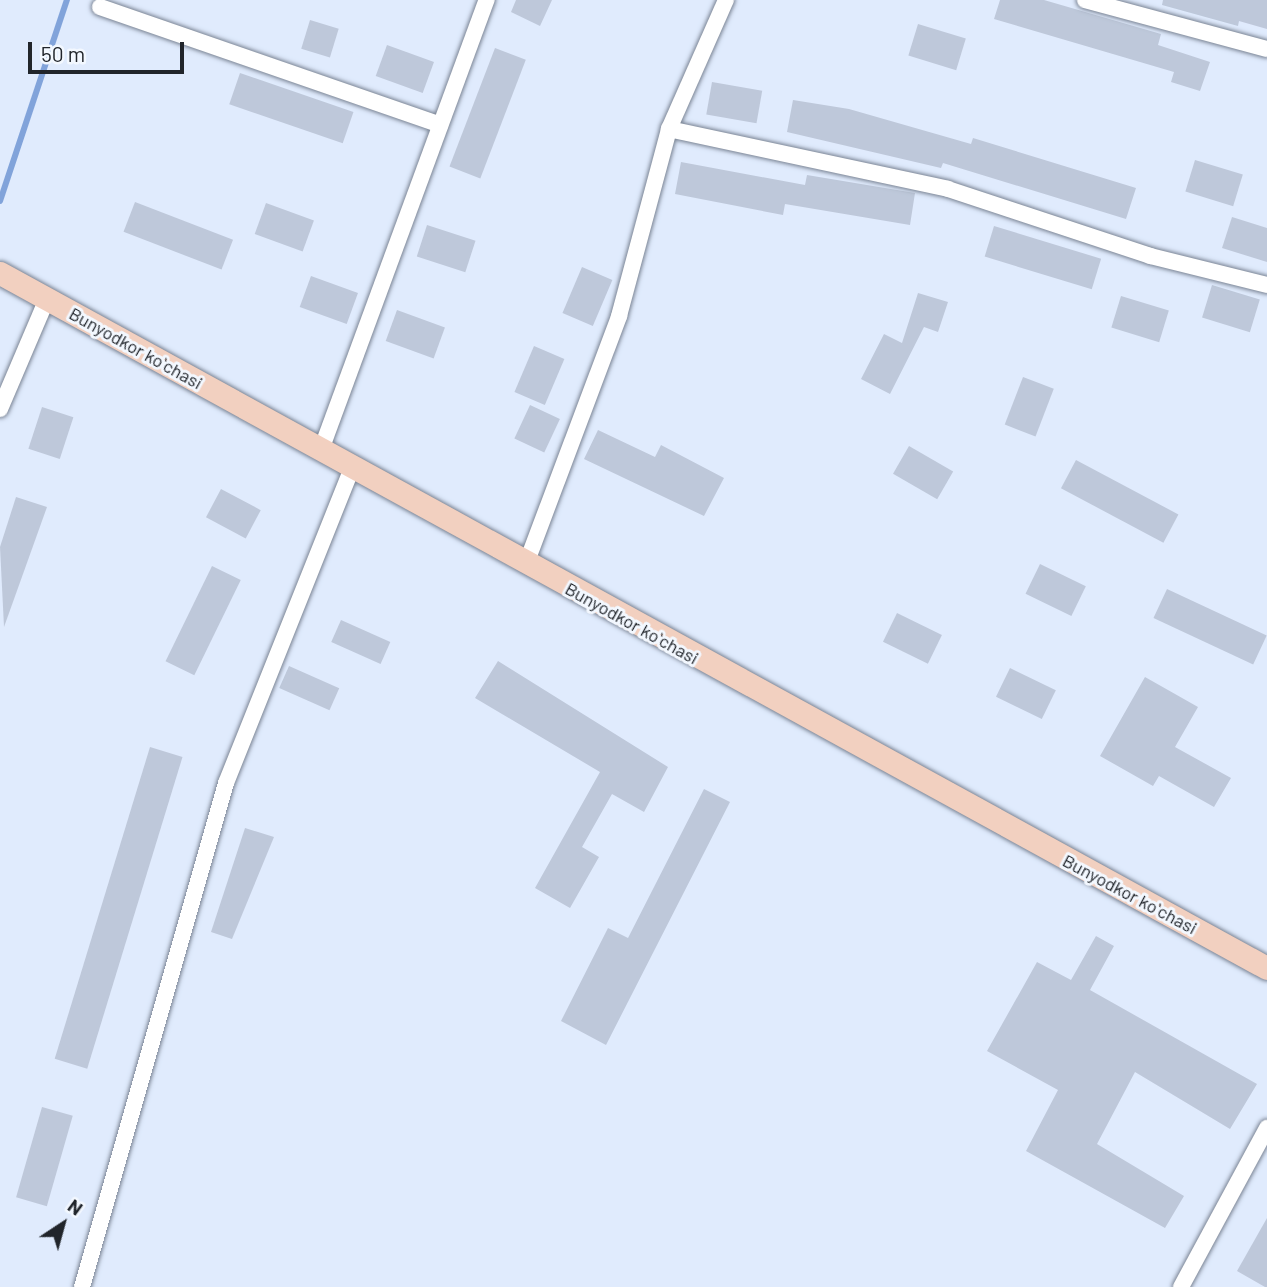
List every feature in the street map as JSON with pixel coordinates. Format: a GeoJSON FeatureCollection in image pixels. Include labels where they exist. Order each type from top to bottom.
{"type":"FeatureCollection","features":[{"type":"Feature","properties":{"kind":"main road","name":"Bunyodkor koʻchasi"},"geometry":{"type":"LineString","coordinates":[[0,273],[526,564],[1267,968]]}},
{"type":"Feature","properties":{"kind":"street"},"geometry":{"type":"LineString","coordinates":[[321,450],[486,0]]}},
{"type":"Feature","properties":{"kind":"street"},"geometry":{"type":"LineString","coordinates":[[526,564],[620,316],[669,129],[726,0]]}},
{"type":"Feature","properties":{"kind":"street"},"geometry":{"type":"LineString","coordinates":[[1085,0],[1267,49]]}},
{"type":"Feature","properties":{"kind":"street"},"geometry":{"type":"LineString","coordinates":[[100,6],[440,125]]}},
{"type":"Feature","properties":{"kind":"street"},"geometry":{"type":"LineString","coordinates":[[669,129],[948,189],[1150,256],[1267,285]]}},
{"type":"Feature","properties":{"kind":"street"},"geometry":{"type":"LineString","coordinates":[[0,410],[47,299]]}},
{"type":"Feature","properties":{"kind":"street"},"geometry":{"type":"LineString","coordinates":[[82,1287],[226,783],[352,468]]}},
{"type":"Feature","properties":{"kind":"street"},"geometry":{"type":"LineString","coordinates":[[1181,1287],[1267,1128]]}},
{"type":"Feature","properties":{"kind":"building"},"geometry":{"type":"Polygon","coordinates":[[[516,0],[552,0],[540,26],[511,12],[516,0]]]}},
{"type":"Feature","properties":{"kind":"building"},"geometry":{"type":"Polygon","coordinates":[[[1000,0],[1044,0],[1161,34],[1158,45],[1210,62],[1200,91],[1171,82],[1174,72],[994,19],[1000,0]]]}},
{"type":"Feature","properties":{"kind":"building"},"geometry":{"type":"Polygon","coordinates":[[[1163,0],[1267,0],[1267,29],[1239,21],[1238,26],[1162,5],[1163,0]]]}},
{"type":"Feature","properties":{"kind":"building"},"geometry":{"type":"Polygon","coordinates":[[[310,20],[339,29],[330,57],[301,49],[310,20]]]}},
{"type":"Feature","properties":{"kind":"building"},"geometry":{"type":"Polygon","coordinates":[[[918,24],[966,39],[956,70],[908,56],[918,24]]]}},
{"type":"Feature","properties":{"kind":"building"},"geometry":{"type":"Polygon","coordinates":[[[387,45],[434,62],[423,93],[376,76],[387,45]]]}},
{"type":"Feature","properties":{"kind":"building"},"geometry":{"type":"Polygon","coordinates":[[[495,48],[526,60],[480,178],[449,167],[495,48]]]}},
{"type":"Feature","properties":{"kind":"building"},"geometry":{"type":"Polygon","coordinates":[[[240,73],[353,112],[343,143],[229,104],[240,73]]]}},
{"type":"Feature","properties":{"kind":"building"},"geometry":{"type":"Polygon","coordinates":[[[712,82],[762,91],[756,123],[706,114],[712,82]]]}},
{"type":"Feature","properties":{"kind":"building"},"geometry":{"type":"Polygon","coordinates":[[[793,100],[849,109],[971,144],[973,138],[1136,188],[1126,219],[943,163],[941,168],[787,132],[793,100]]]}},
{"type":"Feature","properties":{"kind":"building"},"geometry":{"type":"Polygon","coordinates":[[[1195,160],[1243,175],[1233,206],[1185,192],[1195,160]]]}},
{"type":"Feature","properties":{"kind":"building"},"geometry":{"type":"Polygon","coordinates":[[[681,162],[805,185],[807,175],[915,193],[910,225],[785,204],[783,215],[675,194],[681,162]]]}},
{"type":"Feature","properties":{"kind":"building"},"geometry":{"type":"Polygon","coordinates":[[[135,202],[233,240],[222,270],[124,232],[135,202]]]}},
{"type":"Feature","properties":{"kind":"building"},"geometry":{"type":"Polygon","coordinates":[[[266,203],[314,220],[303,251],[255,234],[266,203]]]}},
{"type":"Feature","properties":{"kind":"building"},"geometry":{"type":"Polygon","coordinates":[[[1232,217],[1267,228],[1267,262],[1222,248],[1232,217]]]}},
{"type":"Feature","properties":{"kind":"building"},"geometry":{"type":"Polygon","coordinates":[[[427,225],[476,241],[465,272],[417,256],[427,225]]]}},
{"type":"Feature","properties":{"kind":"building"},"geometry":{"type":"Polygon","coordinates":[[[994,226],[1101,259],[1092,289],[985,257],[994,226]]]}},
{"type":"Feature","properties":{"kind":"building"},"geometry":{"type":"Polygon","coordinates":[[[582,267],[612,280],[593,326],[562,313],[582,267]]]}},
{"type":"Feature","properties":{"kind":"building"},"geometry":{"type":"Polygon","coordinates":[[[311,276],[358,293],[347,324],[300,307],[311,276]]]}},
{"type":"Feature","properties":{"kind":"building"},"geometry":{"type":"Polygon","coordinates":[[[1212,285],[1260,300],[1250,332],[1202,318],[1212,285]]]}},
{"type":"Feature","properties":{"kind":"building"},"geometry":{"type":"Polygon","coordinates":[[[918,293],[948,302],[938,332],[924,327],[890,394],[861,379],[884,334],[902,343],[918,293]]]}},
{"type":"Feature","properties":{"kind":"building"},"geometry":{"type":"Polygon","coordinates":[[[1121,296],[1169,311],[1159,342],[1111,328],[1121,296]]]}},
{"type":"Feature","properties":{"kind":"building"},"geometry":{"type":"Polygon","coordinates":[[[397,310],[445,327],[434,358],[386,341],[397,310]]]}},
{"type":"Feature","properties":{"kind":"building"},"geometry":{"type":"Polygon","coordinates":[[[534,346],[564,359],[545,405],[514,392],[534,346]]]}},
{"type":"Feature","properties":{"kind":"building"},"geometry":{"type":"Polygon","coordinates":[[[1023,377],[1054,389],[1036,436],[1005,425],[1023,377]]]}},
{"type":"Feature","properties":{"kind":"building"},"geometry":{"type":"Polygon","coordinates":[[[530,405],[560,419],[544,452],[514,439],[530,405]]]}},
{"type":"Feature","properties":{"kind":"building"},"geometry":{"type":"Polygon","coordinates":[[[42,407],[73,417],[60,459],[28,449],[42,407]]]}},
{"type":"Feature","properties":{"kind":"building"},"geometry":{"type":"Polygon","coordinates":[[[598,430],[655,457],[661,445],[724,478],[704,516],[584,459],[598,430]]]}},
{"type":"Feature","properties":{"kind":"building"},"geometry":{"type":"Polygon","coordinates":[[[909,446],[953,472],[937,499],[893,474],[909,446]]]}},
{"type":"Feature","properties":{"kind":"building"},"geometry":{"type":"Polygon","coordinates":[[[1076,460],[1178,514],[1163,543],[1061,488],[1076,460]]]}},
{"type":"Feature","properties":{"kind":"building"},"geometry":{"type":"Polygon","coordinates":[[[221,489],[261,510],[246,538],[206,517],[221,489]]]}},
{"type":"Feature","properties":{"kind":"building"},"geometry":{"type":"Polygon","coordinates":[[[16,497],[47,507],[4,627],[0,547],[16,497]]]}},
{"type":"Feature","properties":{"kind":"building"},"geometry":{"type":"Polygon","coordinates":[[[1040,564],[1086,586],[1071,616],[1026,594],[1040,564]]]}},
{"type":"Feature","properties":{"kind":"building"},"geometry":{"type":"Polygon","coordinates":[[[212,566],[241,580],[194,675],[166,661],[212,566]]]}},
{"type":"Feature","properties":{"kind":"building"},"geometry":{"type":"Polygon","coordinates":[[[1167,589],[1267,635],[1253,664],[1153,618],[1167,589]]]}},
{"type":"Feature","properties":{"kind":"building"},"geometry":{"type":"Polygon","coordinates":[[[897,613],[942,635],[928,664],[883,642],[897,613]]]}},
{"type":"Feature","properties":{"kind":"building"},"geometry":{"type":"Polygon","coordinates":[[[341,620],[390,642],[381,664],[331,642],[341,620]]]}},
{"type":"Feature","properties":{"kind":"building"},"geometry":{"type":"Polygon","coordinates":[[[498,661],[668,767],[644,812],[612,794],[582,847],[599,857],[570,908],[535,888],[600,772],[475,698],[498,661]]]}},
{"type":"Feature","properties":{"kind":"building"},"geometry":{"type":"Polygon","coordinates":[[[289,666],[339,688],[329,710],[279,688],[289,666]]]}},
{"type":"Feature","properties":{"kind":"building"},"geometry":{"type":"Polygon","coordinates":[[[1010,668],[1056,690],[1042,719],[996,697],[1010,668]]]}},
{"type":"Feature","properties":{"kind":"building"},"geometry":{"type":"Polygon","coordinates":[[[1145,677],[1198,707],[1175,747],[1231,778],[1214,807],[1159,776],[1153,786],[1100,756],[1145,677]]]}},
{"type":"Feature","properties":{"kind":"building"},"geometry":{"type":"Polygon","coordinates":[[[150,747],[183,757],[87,1069],[55,1059],[150,747]]]}},
{"type":"Feature","properties":{"kind":"building"},"geometry":{"type":"Polygon","coordinates":[[[704,789],[730,802],[606,1045],[561,1021],[608,928],[628,938],[704,789]]]}},
{"type":"Feature","properties":{"kind":"building"},"geometry":{"type":"Polygon","coordinates":[[[245,828],[274,837],[232,939],[211,932],[245,828]]]}},
{"type":"Feature","properties":{"kind":"building"},"geometry":{"type":"Polygon","coordinates":[[[1096,936],[1114,946],[1090,990],[1257,1084],[1230,1129],[1135,1072],[1097,1144],[1184,1196],[1165,1228],[1026,1151],[1058,1090],[987,1051],[1037,962],[1071,980],[1096,936]]]}},
{"type":"Feature","properties":{"kind":"building"},"geometry":{"type":"Polygon","coordinates":[[[42,1107],[73,1116],[47,1206],[16,1197],[42,1107]]]}},
{"type":"Feature","properties":{"kind":"building"},"geometry":{"type":"Polygon","coordinates":[[[1267,1218],[1267,1287],[1265,1287],[1237,1271],[1267,1218]]]}},
{"type":"Feature","properties":{"kind":"waterway"},"geometry":{"type":"LineString","coordinates":[[0,201],[67,0]]}}]}
